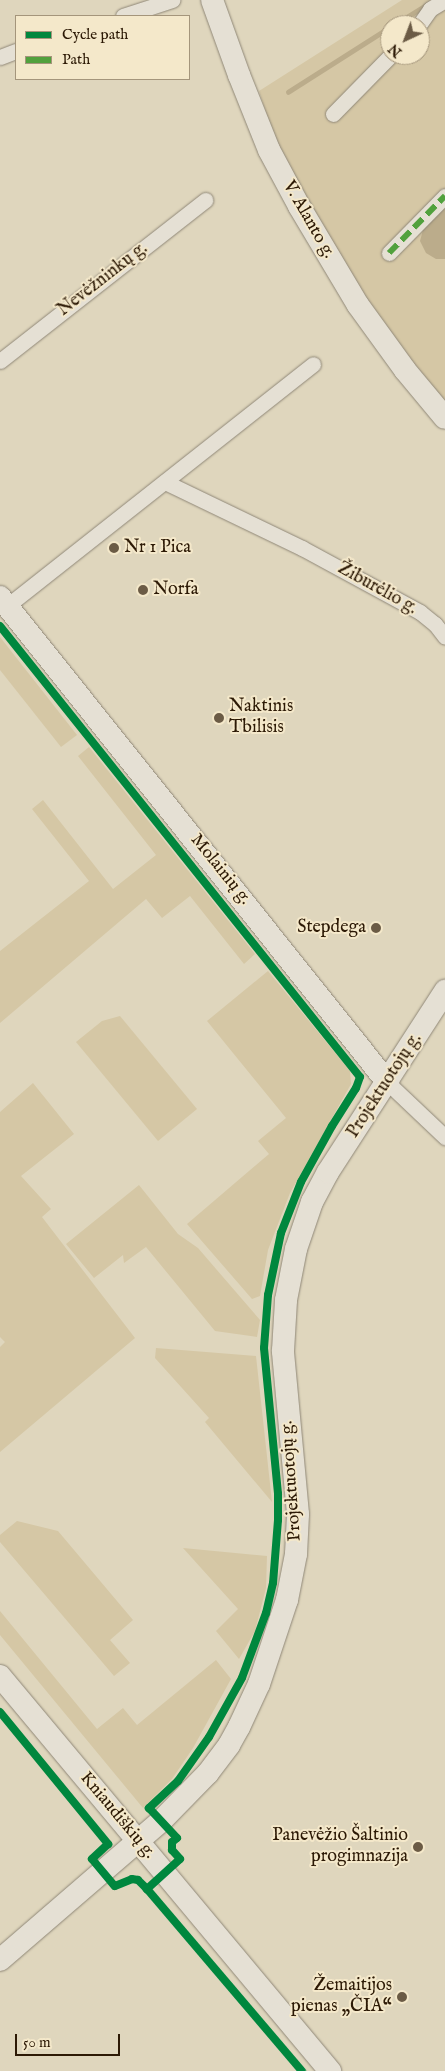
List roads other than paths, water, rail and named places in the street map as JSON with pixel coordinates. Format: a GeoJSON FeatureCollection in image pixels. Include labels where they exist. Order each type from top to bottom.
{"type":"FeatureCollection","features":[{"type":"Feature","properties":{"kind":"main road","name":"V. Alanto g."},"geometry":{"type":"LineString","coordinates":[[212,0],[269,150],[299,206],[358,305],[405,370],[445,418]]}},
{"type":"Feature","properties":{"kind":"main road","name":"Molainių g."},"geometry":{"type":"LineString","coordinates":[[4,601],[388,1082]]}},
{"type":"Feature","properties":{"kind":"main road","name":"Projektuotojų g."},"geometry":{"type":"LineString","coordinates":[[0,1960],[138,1842],[184,1798],[229,1745],[259,1684],[287,1600],[296,1554],[298,1514],[283,1351],[286,1300],[296,1249],[312,1202],[328,1172],[388,1082],[445,991]]}},
{"type":"Feature","properties":{"kind":"main road","name":"Kniaudiškių g."},"geometry":{"type":"LineString","coordinates":[[0,1676],[330,2071]]}},
{"type":"Feature","properties":{"kind":"street"},"geometry":{"type":"LineString","coordinates":[[126,15],[172,0]]}},
{"type":"Feature","properties":{"kind":"street"},"geometry":{"type":"LineString","coordinates":[[426,15],[430,9],[445,0]]}},
{"type":"Feature","properties":{"kind":"street"},"geometry":{"type":"LineString","coordinates":[[0,57],[15,52]]}},
{"type":"Feature","properties":{"kind":"street"},"geometry":{"type":"LineString","coordinates":[[333,114],[382,65]]}},
{"type":"Feature","properties":{"kind":"street"},"geometry":{"type":"LineString","coordinates":[[389,253],[445,196]]}},
{"type":"Feature","properties":{"kind":"street","name":"Nevėžninkų g."},"geometry":{"type":"LineString","coordinates":[[0,361],[205,200]]}},
{"type":"Feature","properties":{"kind":"street"},"geometry":{"type":"LineString","coordinates":[[4,601],[165,482],[313,364]]}},
{"type":"Feature","properties":{"kind":"street","name":"Žiburėlio g."},"geometry":{"type":"LineString","coordinates":[[165,482],[302,548],[420,612],[435,624],[445,637]]}},
{"type":"Feature","properties":{"kind":"street","name":"Molainių g."},"geometry":{"type":"LineString","coordinates":[[388,1082],[445,1137]]}},
{"type":"Feature","properties":{"kind":"waterway"},"geometry":{"type":"LineString","coordinates":[[410,15],[427,4]]}},
{"type":"Feature","properties":{"kind":"waterway"},"geometry":{"type":"LineString","coordinates":[[288,92],[380,33]]}},
{"type":"Feature","properties":{"kind":"place","name":"Nr 1 Pica"},"geometry":{"type":"Point","coordinates":[114,548]}},
{"type":"Feature","properties":{"kind":"place","name":"Norfa"},"geometry":{"type":"Point","coordinates":[143,590]}},
{"type":"Feature","properties":{"kind":"place","name":"Naktinis Tbilisis"},"geometry":{"type":"Point","coordinates":[219,718]}},
{"type":"Feature","properties":{"kind":"place","name":"Stepdega"},"geometry":{"type":"Point","coordinates":[376,928]}},
{"type":"Feature","properties":{"kind":"place","name":"Panevėžio Šaltinio progimnazija"},"geometry":{"type":"Point","coordinates":[418,1847]}},
{"type":"Feature","properties":{"kind":"place","name":"Žemaitijos pienas „ČIA“"},"geometry":{"type":"Point","coordinates":[402,1997]}}]}
